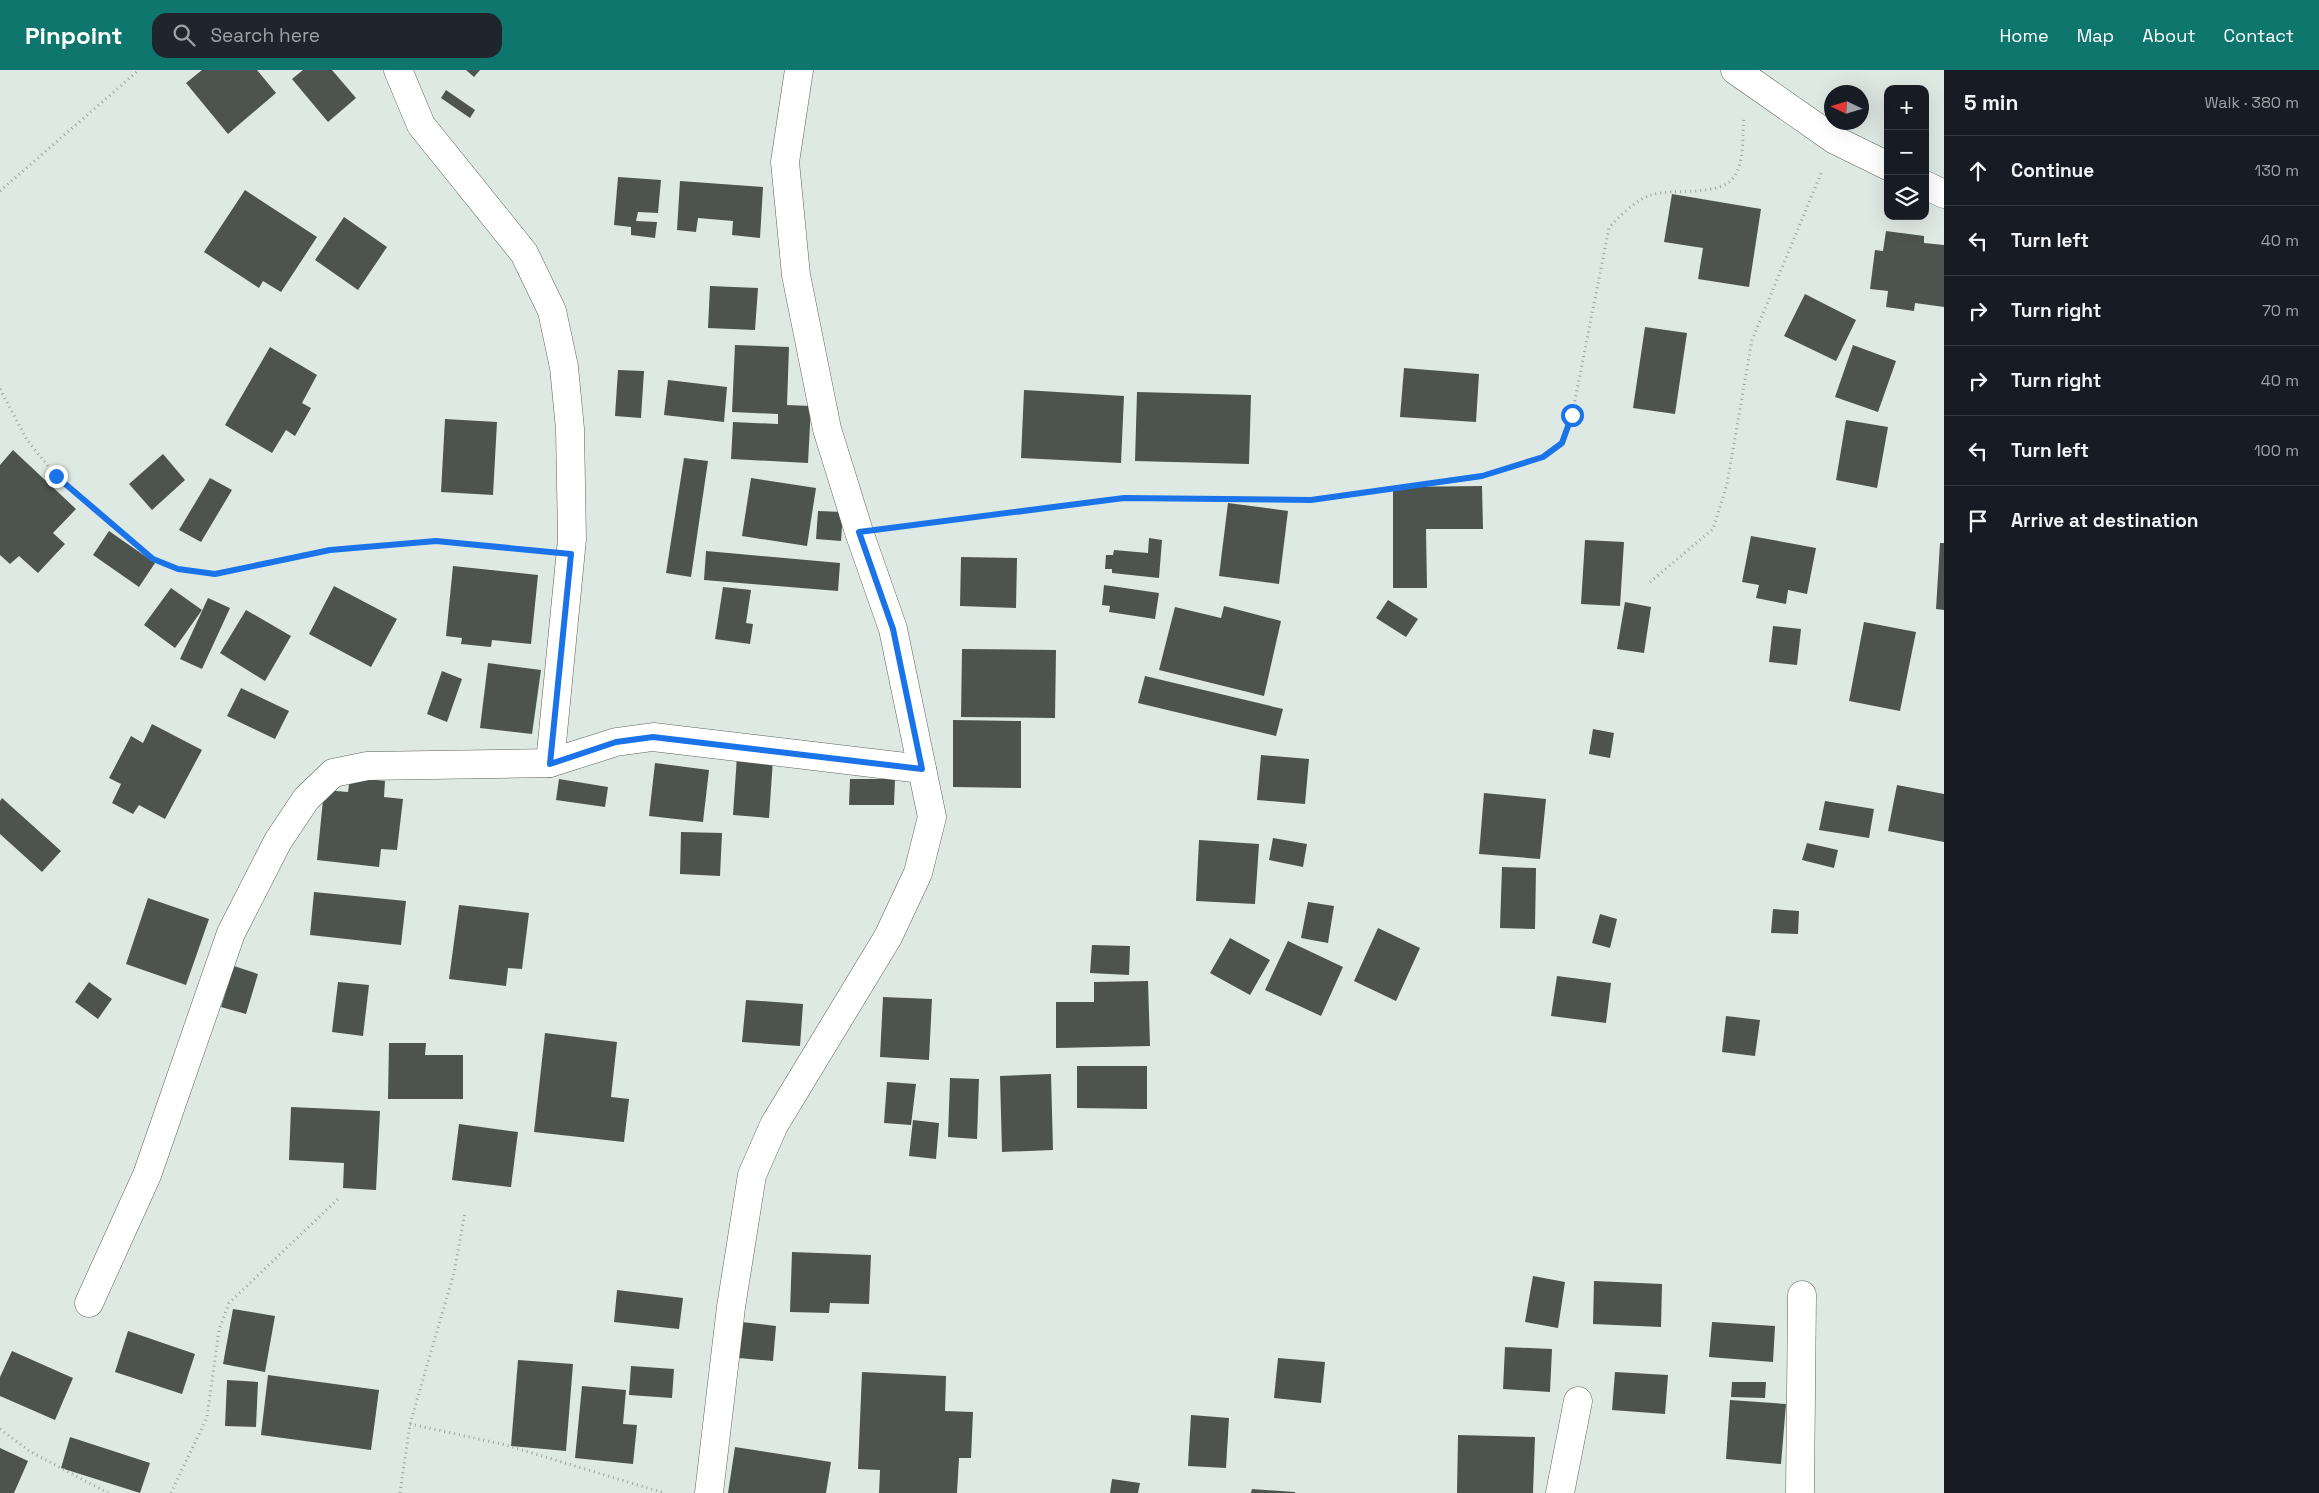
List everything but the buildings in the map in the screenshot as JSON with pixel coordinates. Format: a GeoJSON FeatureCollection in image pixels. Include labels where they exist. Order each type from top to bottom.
{"type":"FeatureCollection","features":[{"type":"Feature","properties":{"kind":"street"},"geometry":{"type":"LineString","coordinates":[[398,70],[420,125],[524,252],[552,311],[564,367],[570,429],[571,554],[550,764]]}},
{"type":"Feature","properties":{"kind":"street"},"geometry":{"type":"LineString","coordinates":[[709,1493],[731,1307],[752,1175],[774,1125],[888,937],[918,873],[932,817],[893,629],[859,532],[827,429],[796,275],[785,162],[799,70]]}},
{"type":"Feature","properties":{"kind":"street"},"geometry":{"type":"LineString","coordinates":[[1741,74],[1835,140],[1884,164]]}},
{"type":"Feature","properties":{"kind":"street"},"geometry":{"type":"LineString","coordinates":[[1929,187],[1944,194]]}},
{"type":"Feature","properties":{"kind":"street"},"geometry":{"type":"LineString","coordinates":[[89,1303],[147,1175],[231,933],[278,841],[306,799],[333,774],[367,766],[550,764],[616,742],[653,737],[922,769]]}},
{"type":"Feature","properties":{"kind":"street"},"geometry":{"type":"LineString","coordinates":[[1800,1493],[1802,1294]]}},
{"type":"Feature","properties":{"kind":"street"},"geometry":{"type":"LineString","coordinates":[[1560,1493],[1578,1401]]}},
{"type":"Feature","properties":{"kind":"path"},"geometry":{"type":"LineString","coordinates":[[0,191],[139,70]]}},
{"type":"Feature","properties":{"kind":"path"},"geometry":{"type":"LineString","coordinates":[[859,532],[1124,498],[1311,500],[1482,476],[1543,457],[1562,443],[1572,415],[1609,228],[1620,215],[1650,195],[1719,188],[1733,179],[1739,164],[1741,74]]}},
{"type":"Feature","properties":{"kind":"path"},"geometry":{"type":"LineString","coordinates":[[1650,582],[1713,529],[1727,484],[1752,340],[1835,140]]}},
{"type":"Feature","properties":{"kind":"path"},"geometry":{"type":"LineString","coordinates":[[0,389],[27,440],[56,476],[153,559],[178,569],[215,574],[330,550],[436,541],[571,554]]}},
{"type":"Feature","properties":{"kind":"path"},"geometry":{"type":"LineString","coordinates":[[171,1493],[207,1417],[219,1330],[228,1303],[340,1197]]}},
{"type":"Feature","properties":{"kind":"path"},"geometry":{"type":"LineString","coordinates":[[400,1493],[410,1424],[454,1273],[466,1212]]}},
{"type":"Feature","properties":{"kind":"path"},"geometry":{"type":"LineString","coordinates":[[410,1424],[506,1445],[664,1493]]}},
{"type":"Feature","properties":{"kind":"path"},"geometry":{"type":"LineString","coordinates":[[0,1429],[31,1452],[108,1493]]}},
{"type":"Feature","properties":{"kind":"route"},"geometry":{"type":"LineString","coordinates":[[56,476],[153,559],[178,569],[215,574],[330,550],[436,541],[571,554],[550,764],[616,742],[653,737],[697,744],[922,769],[893,629],[859,532],[1124,498],[1311,500],[1482,476],[1543,457],[1562,443],[1572,415]]}}]}
